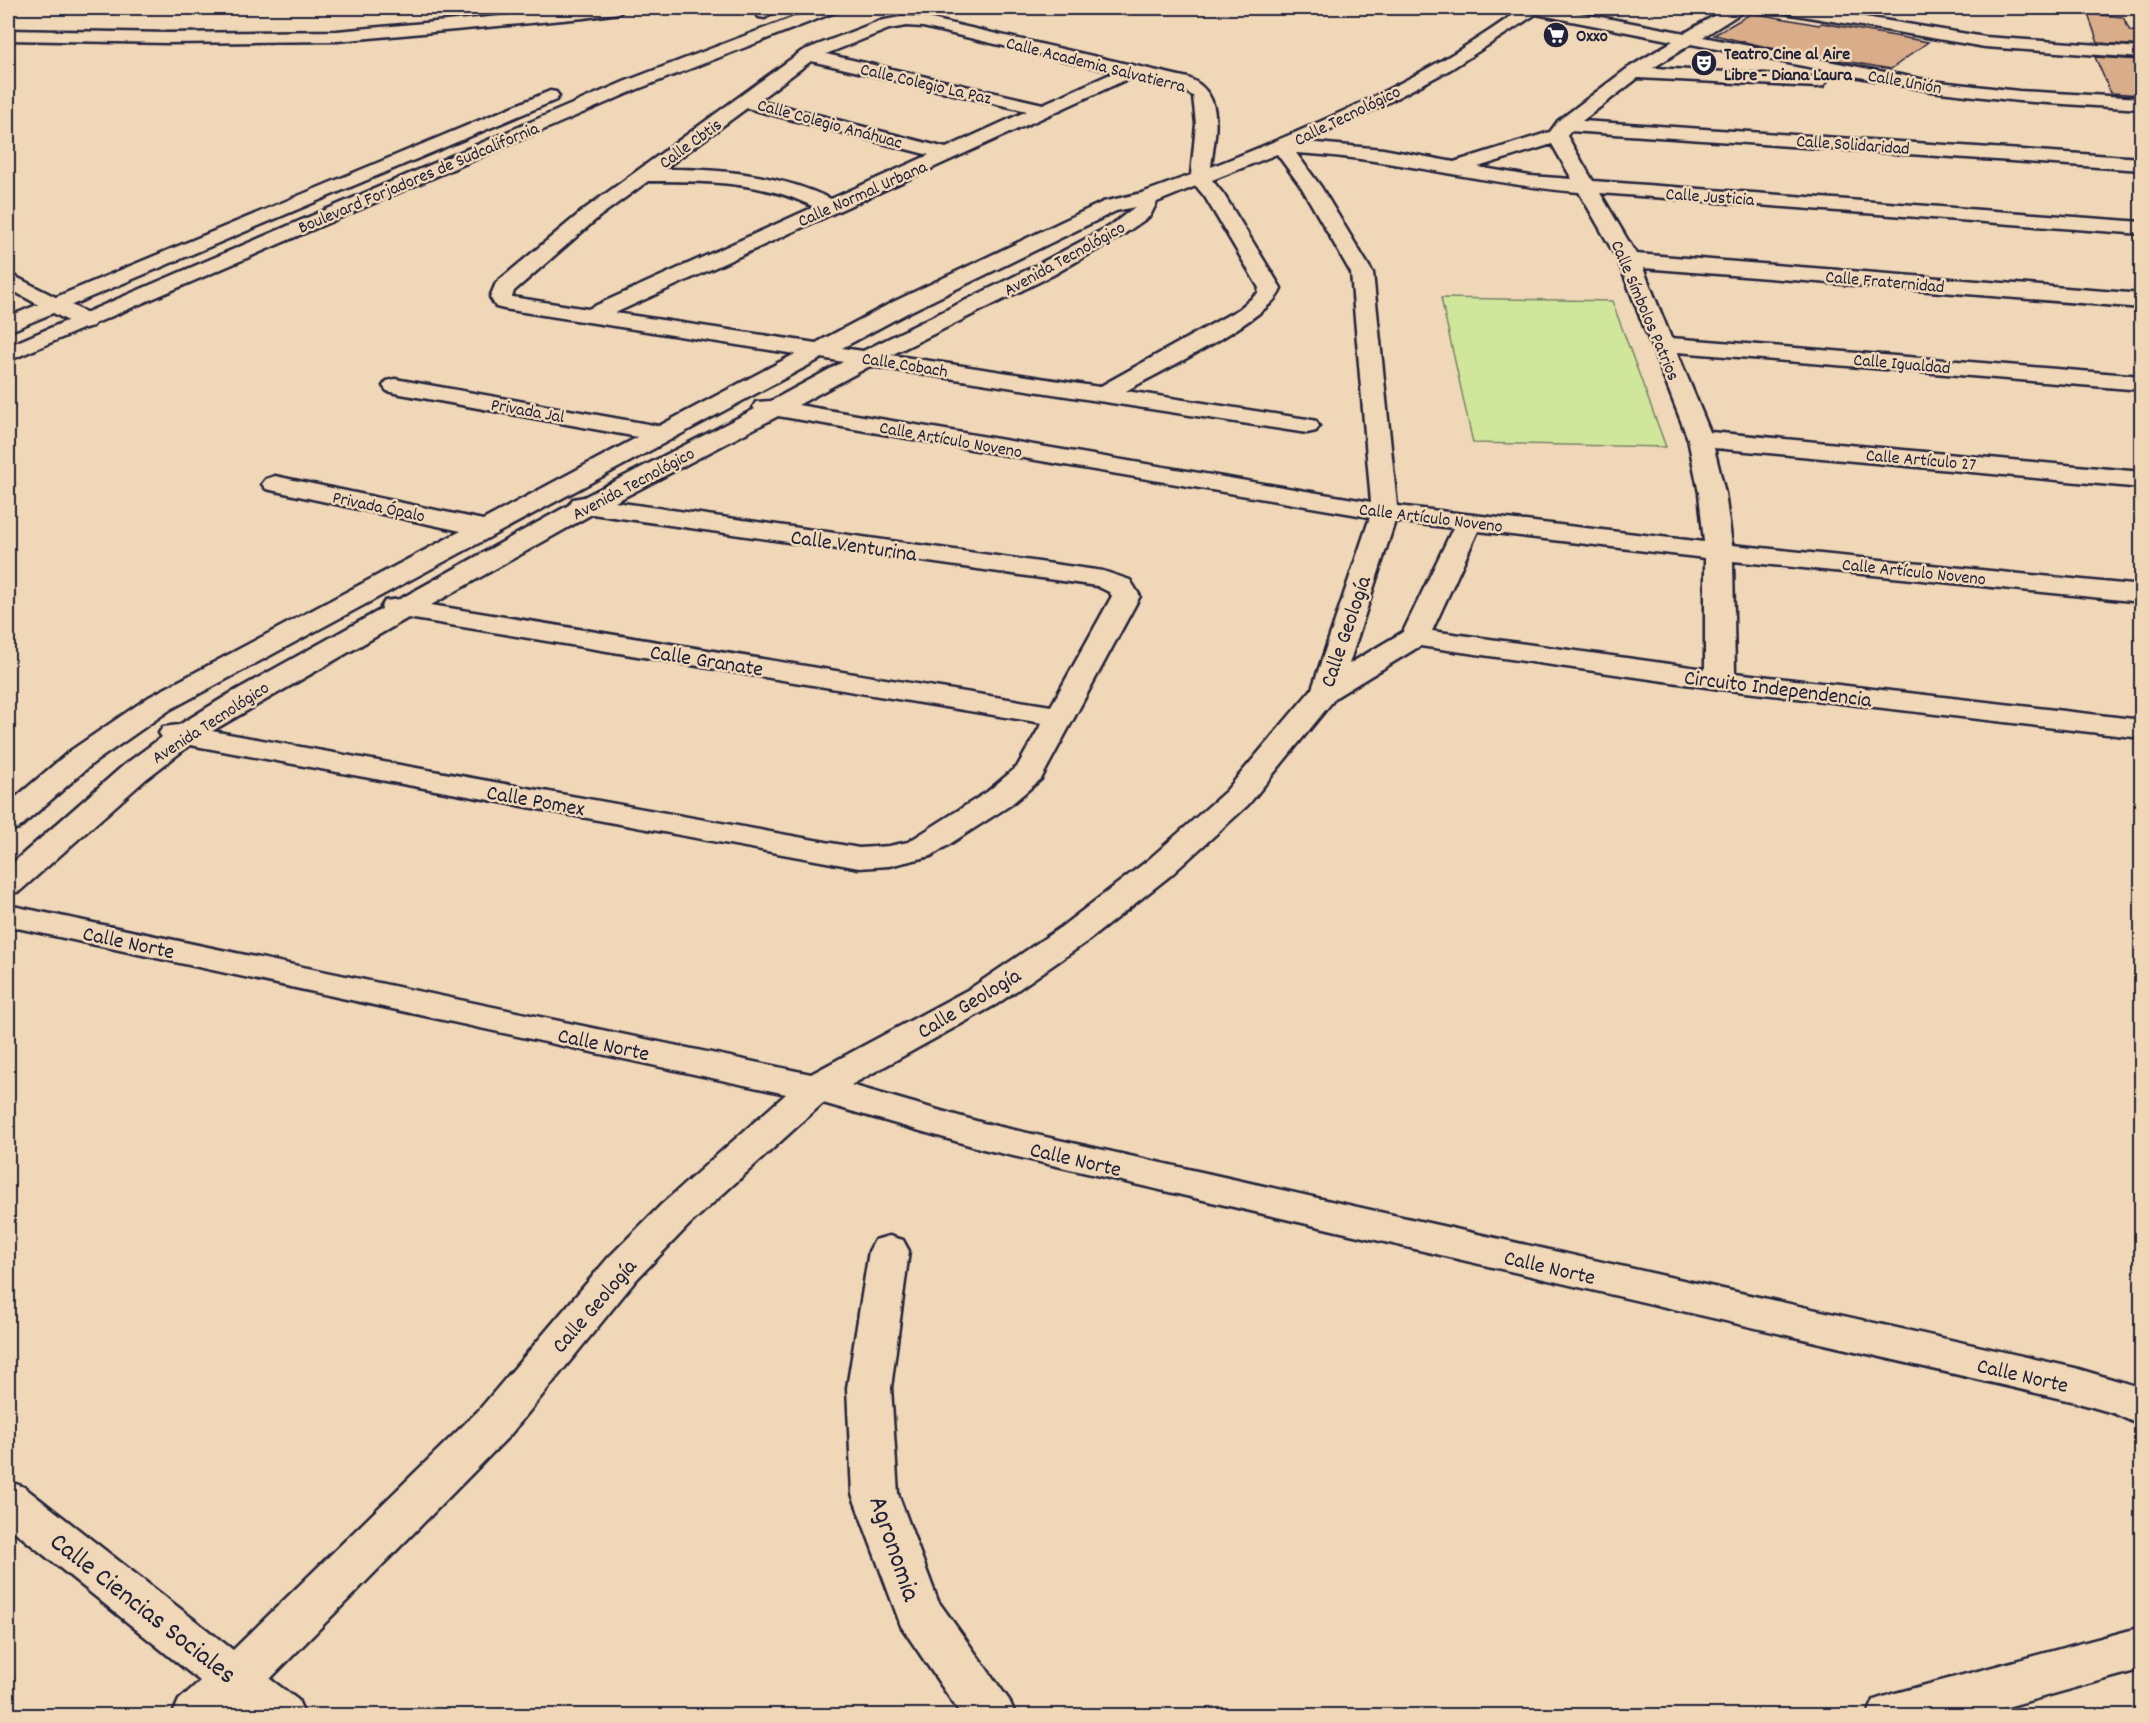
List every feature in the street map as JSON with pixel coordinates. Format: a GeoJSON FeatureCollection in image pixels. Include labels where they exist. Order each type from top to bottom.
{"type":"FeatureCollection","features":[{"type":"Feature","properties":{"kind":"main road"},"geometry":{"type":"LineString","coordinates":[[8,35],[168,38],[337,36],[619,8]]}},
{"type":"Feature","properties":{"kind":"main road","name":"Boulevard Forjadores de Sudcalifornia"},"geometry":{"type":"LineString","coordinates":[[8,354],[543,123],[716,51],[832,8]]}},
{"type":"Feature","properties":{"kind":"main road","name":"Calle Unión"},"geometry":{"type":"LineString","coordinates":[[1532,8],[1954,90],[2142,104]]}},
{"type":"Feature","properties":{"kind":"main road","name":"Calle Tecnológico"},"geometry":{"type":"LineString","coordinates":[[1148,198],[1281,146],[1346,117],[1448,64],[1532,8]]}},
{"type":"Feature","properties":{"kind":"main road"},"geometry":{"type":"LineString","coordinates":[[1454,169],[1561,131],[1634,72],[1738,8]]}},
{"type":"Feature","properties":{"kind":"main road"},"geometry":{"type":"LineString","coordinates":[[1785,8],[1985,42],[2142,53]]}},
{"type":"Feature","properties":{"kind":"main road","name":"Calle Cbtis"},"geometry":{"type":"LineString","coordinates":[[504,302],[501,297],[504,288],[593,212],[808,55],[877,27],[906,21]]}},
{"type":"Feature","properties":{"kind":"main road","name":"Calle Academia Salvatierra"},"geometry":{"type":"LineString","coordinates":[[906,21],[923,22],[1182,82],[1198,90],[1203,97],[1205,119],[1200,178]]}},
{"type":"Feature","properties":{"kind":"main road","name":"Calle Colegio La Paz"},"geometry":{"type":"LineString","coordinates":[[808,55],[1045,110]]}},
{"type":"Feature","properties":{"kind":"main road","name":"Calle Normal Urbana"},"geometry":{"type":"LineString","coordinates":[[592,315],[1131,71]]}},
{"type":"Feature","properties":{"kind":"main road"},"geometry":{"type":"LineString","coordinates":[[1634,72],[1954,90]]}},
{"type":"Feature","properties":{"kind":"main road","name":"Boulevard Forjadores de Sudcalifornia"},"geometry":{"type":"LineString","coordinates":[[8,325],[502,115],[566,90]]}},
{"type":"Feature","properties":{"kind":"main road","name":"Calle Colegio Anáhuac"},"geometry":{"type":"LineString","coordinates":[[746,102],[948,154]]}},
{"type":"Feature","properties":{"kind":"main road"},"geometry":{"type":"LineString","coordinates":[[502,115],[543,123]]}},
{"type":"Feature","properties":{"kind":"main road","name":"Calle Solidaridad"},"geometry":{"type":"LineString","coordinates":[[1561,131],[2142,164]]}},
{"type":"Feature","properties":{"kind":"main road","name":"Calle Símbolos Patrios"},"geometry":{"type":"LineString","coordinates":[[1561,131],[1588,187],[1629,260],[1700,439],[1712,493],[1719,552],[1720,680]]}},
{"type":"Feature","properties":{"kind":"main road","name":"Calle Justicia"},"geometry":{"type":"LineString","coordinates":[[1281,146],[1352,150],[1493,177],[1588,187],[2142,228]]}},
{"type":"Feature","properties":{"kind":"main road","name":"Calle Geología"},"geometry":{"type":"LineString","coordinates":[[197,1716],[494,1424],[622,1269],[660,1229],[816,1088],[984,996],[1099,915],[1159,868],[1237,798],[1326,691],[1385,512],[1362,273],[1311,187],[1281,146]]}},
{"type":"Feature","properties":{"kind":"main road"},"geometry":{"type":"LineString","coordinates":[[645,175],[714,176],[769,183],[807,194],[831,207]]}},
{"type":"Feature","properties":{"kind":"main road"},"geometry":{"type":"LineString","coordinates":[[1102,394],[1247,314],[1269,295],[1270,288],[1214,195],[1200,178]]}},
{"type":"Feature","properties":{"kind":"main road","name":"Avenida Tecnológico"},"geometry":{"type":"LineString","coordinates":[[8,821],[50,781],[98,742],[130,721],[355,598],[818,350],[1081,219],[1110,206],[1148,198]]}},
{"type":"Feature","properties":{"kind":"main road","name":"Avenida Tecnológico"},"geometry":{"type":"LineString","coordinates":[[8,884],[135,772],[184,735],[242,699],[587,506],[731,432],[867,358],[1045,270],[1117,230],[1143,212],[1148,198]]}},
{"type":"Feature","properties":{"kind":"main road","name":"Calle Fraternidad"},"geometry":{"type":"LineString","coordinates":[[1629,260],[2142,301]]}},
{"type":"Feature","properties":{"kind":"main road"},"geometry":{"type":"LineString","coordinates":[[8,280],[85,321]]}},
{"type":"Feature","properties":{"kind":"main road","name":"Calle Cobach"},"geometry":{"type":"LineString","coordinates":[[504,302],[1307,426]]}},
{"type":"Feature","properties":{"kind":"main road","name":"Calle Igualdad"},"geometry":{"type":"LineString","coordinates":[[1662,344],[2142,383]]}},
{"type":"Feature","properties":{"kind":"main road","name":"Privada Jal"},"geometry":{"type":"LineString","coordinates":[[395,386],[660,434]]}},
{"type":"Feature","properties":{"kind":"main road","name":"Calle Artículo Noveno"},"geometry":{"type":"LineString","coordinates":[[726,400],[1385,512],[1719,552],[2142,594]]}},
{"type":"Feature","properties":{"kind":"main road","name":"Calle Artículo 27"},"geometry":{"type":"LineString","coordinates":[[1700,439],[2142,480]]}},
{"type":"Feature","properties":{"kind":"main road","name":"Privada Ópalo"},"geometry":{"type":"LineString","coordinates":[[275,484],[484,528]]}},
{"type":"Feature","properties":{"kind":"main road","name":"Calle Venturina"},"geometry":{"type":"LineString","coordinates":[[542,497],[587,506],[1103,579],[1120,586]]}},
{"type":"Feature","properties":{"kind":"main road"},"geometry":{"type":"LineString","coordinates":[[1326,691],[1415,638],[1469,522]]}},
{"type":"Feature","properties":{"kind":"main road","name":"Calle Pomex"},"geometry":{"type":"LineString","coordinates":[[130,721],[184,735],[859,858],[889,856],[919,849],[998,799],[1030,772],[1126,596],[1120,586]]}},
{"type":"Feature","properties":{"kind":"main road","name":"Calle Granate"},"geometry":{"type":"LineString","coordinates":[[355,598],[402,609],[1060,717]]}},
{"type":"Feature","properties":{"kind":"main road","name":"Circuito Independencia"},"geometry":{"type":"LineString","coordinates":[[1415,638],[1720,680],[2142,729]]}},
{"type":"Feature","properties":{"kind":"main road","name":"Calle Norte"},"geometry":{"type":"LineString","coordinates":[[8,915],[816,1088],[983,1136],[2075,1385],[2127,1400],[2142,1409]]}},
{"type":"Feature","properties":{"kind":"main road","name":"Agronomia"},"geometry":{"type":"LineString","coordinates":[[889,1251],[869,1388],[875,1494],[918,1611],[992,1716]]}},
{"type":"Feature","properties":{"kind":"main road","name":"Calle Ciencias Sociales"},"geometry":{"type":"LineString","coordinates":[[8,1500],[237,1679],[280,1716]]}},
{"type":"Feature","properties":{"kind":"main road"},"geometry":{"type":"LineString","coordinates":[[1892,1716],[2142,1648]]}},
{"type":"Feature","properties":{"kind":"green space"},"geometry":{"type":"Polygon","coordinates":[[[1441,298],[1612,301],[1666,447],[1473,443],[1441,298]]]}},
{"type":"Feature","properties":{"kind":"building"},"geometry":{"type":"Polygon","coordinates":[[[1752,13],[1928,42],[1891,69],[1780,50],[1714,35],[1752,13]]]}},
{"type":"Feature","properties":{"kind":"building"},"geometry":{"type":"Polygon","coordinates":[[[2088,14],[2123,17],[2130,31],[2142,32],[2142,46],[2098,43],[2088,14]]]}},
{"type":"Feature","properties":{"kind":"building"},"geometry":{"type":"Polygon","coordinates":[[[2095,57],[2142,60],[2142,95],[2111,93],[2095,57]]]}},
{"type":"Feature","properties":{"kind":"place","name":"Oxxo"},"geometry":{"type":"Point","coordinates":[1556,35]}},
{"type":"Feature","properties":{"kind":"place","name":"Teatro Cine al Aire Libre - Diana Laura"},"geometry":{"type":"Point","coordinates":[1704,63]}}]}
